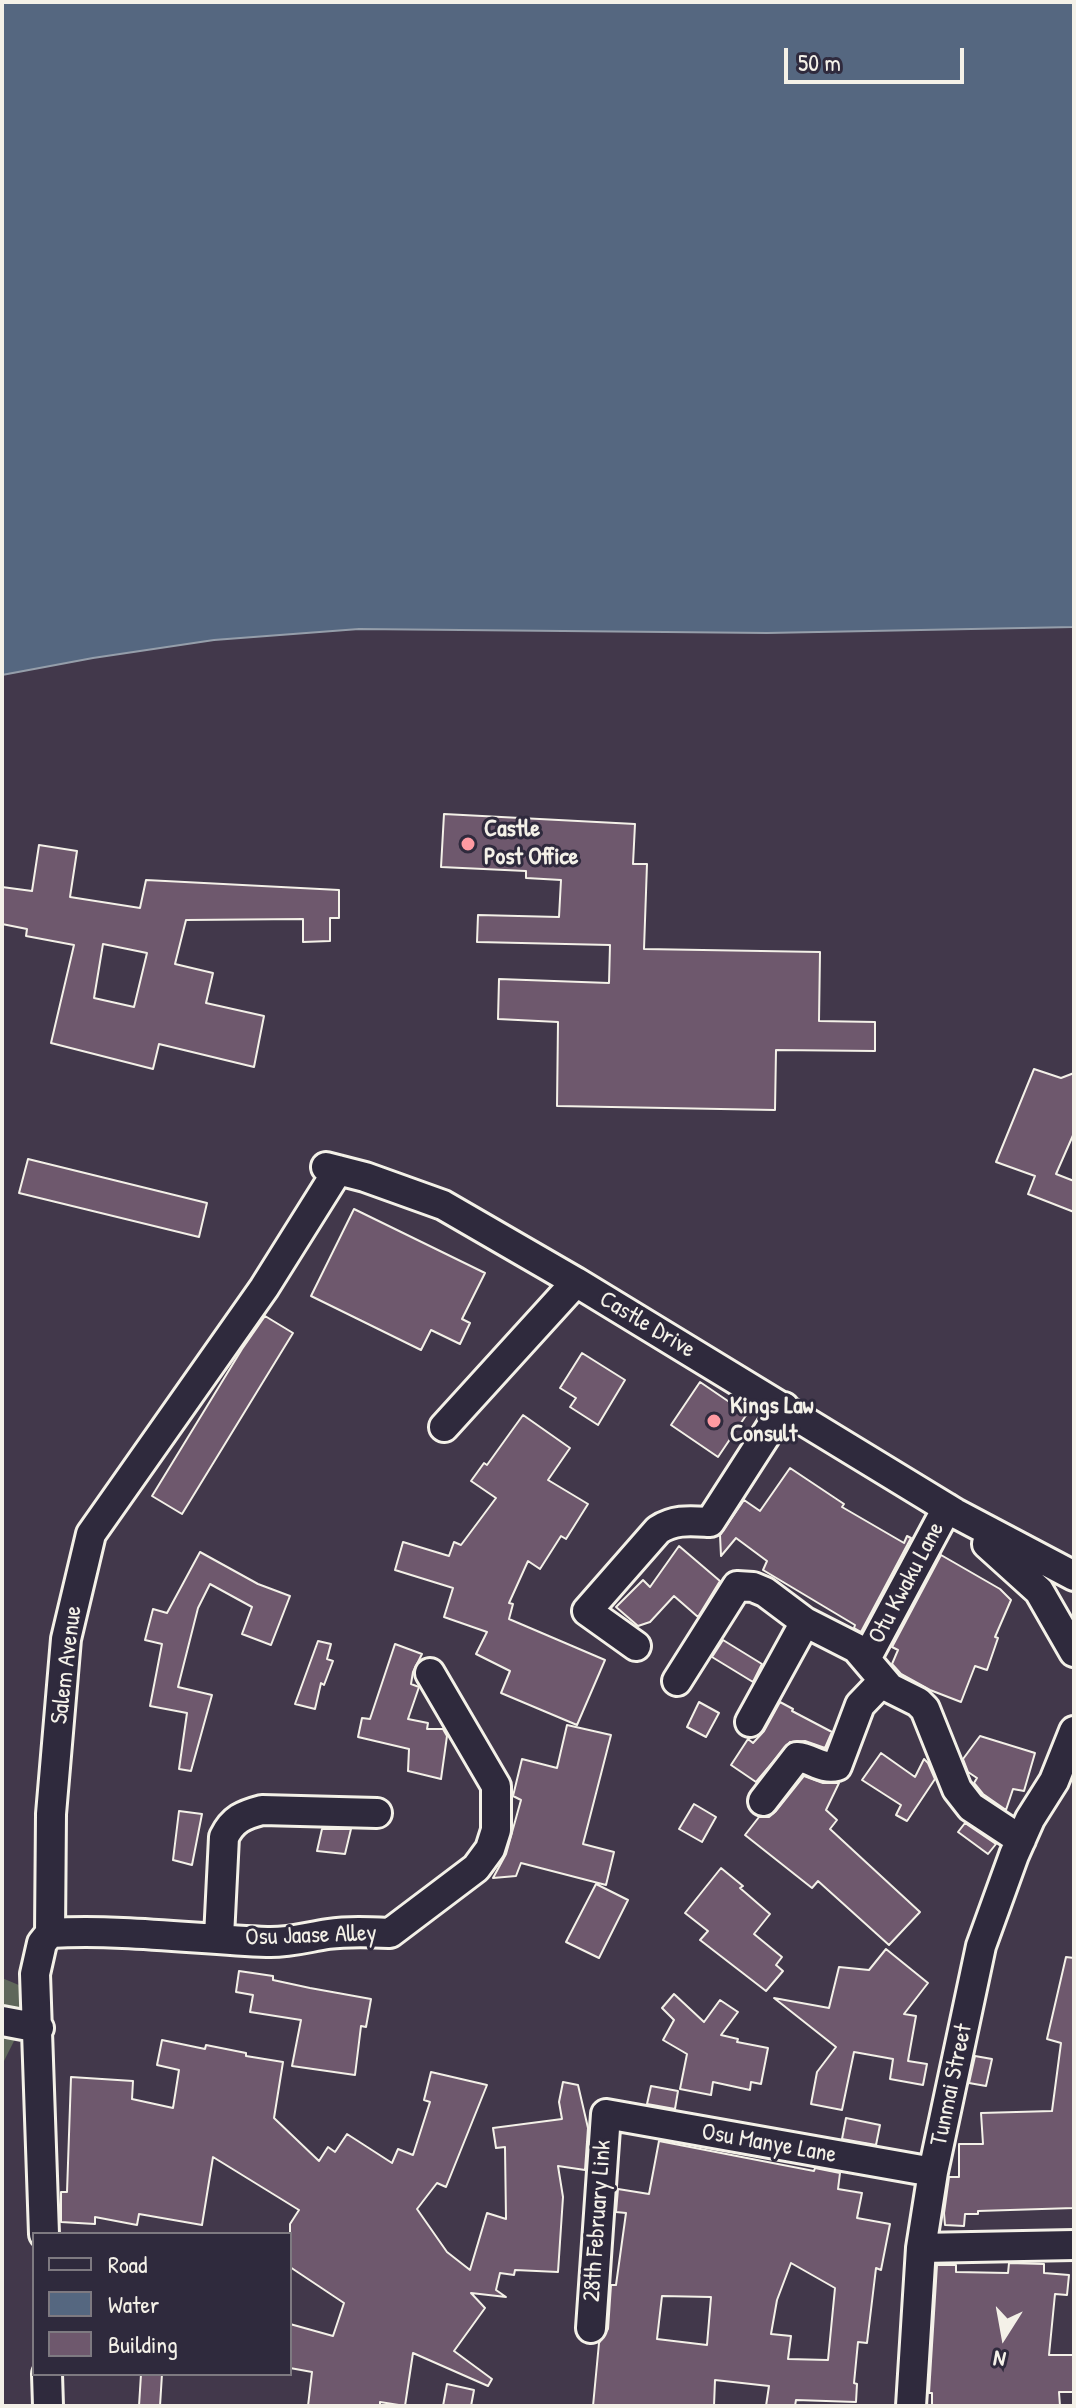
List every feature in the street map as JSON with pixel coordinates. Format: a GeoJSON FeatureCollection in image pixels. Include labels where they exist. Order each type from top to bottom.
{"type":"FeatureCollection","features":[{"type":"Feature","properties":{"kind":"street","name":"Castle Drive"},"geometry":{"type":"LineString","coordinates":[[332,1168],[443,1205],[576,1282],[951,1510],[1074,1576]]}},
{"type":"Feature","properties":{"kind":"street","name":"Salem Avenue"},"geometry":{"type":"LineString","coordinates":[[44,2232],[37,1959],[42,1943],[50,1933],[51,1814],[66,1639],[91,1534],[264,1288],[332,1168]]}},
{"type":"Feature","properties":{"kind":"street"},"geometry":{"type":"LineString","coordinates":[[444,1427],[576,1282]]}},
{"type":"Feature","properties":{"kind":"street"},"geometry":{"type":"LineString","coordinates":[[636,1646],[587,1611],[658,1530],[681,1520],[710,1522],[784,1407]]}},
{"type":"Feature","properties":{"kind":"street","name":"Castle Drive"},"geometry":{"type":"LineString","coordinates":[[951,1510],[1039,1591],[1074,1652]]}},
{"type":"Feature","properties":{"kind":"street","name":"Otu Kwaku Lane"},"geometry":{"type":"LineString","coordinates":[[763,1801],[797,1757],[825,1767],[837,1766],[874,1670],[951,1510]]}},
{"type":"Feature","properties":{"kind":"street"},"geometry":{"type":"LineString","coordinates":[[677,1681],[737,1586],[765,1592],[805,1622],[856,1648],[890,1688],[918,1702],[925,1709],[957,1789],[971,1807],[1021,1840]]}},
{"type":"Feature","properties":{"kind":"street"},"geometry":{"type":"LineString","coordinates":[[750,1722],[805,1622]]}},
{"type":"Feature","properties":{"kind":"street","name":"Osu Jaase Alley"},"geometry":{"type":"LineString","coordinates":[[50,1933],[100,1931],[269,1942],[360,1931],[390,1933],[476,1868],[490,1849],[496,1830],[496,1786],[430,1673]]}},
{"type":"Feature","properties":{"kind":"street","name":"Tunmai Street"},"geometry":{"type":"LineString","coordinates":[[911,2406],[921,2248],[933,2172],[981,1946],[1021,1840],[1064,1772],[1074,1731]]}},
{"type":"Feature","properties":{"kind":"street"},"geometry":{"type":"LineString","coordinates":[[219,1937],[224,1837],[231,1823],[262,1810],[377,1813]]}},
{"type":"Feature","properties":{"kind":"street"},"geometry":{"type":"LineString","coordinates":[[2,2021],[39,2028]]}},
{"type":"Feature","properties":{"kind":"street","name":"Osu Manye Lane"},"geometry":{"type":"LineString","coordinates":[[606,2114],[933,2172]]}},
{"type":"Feature","properties":{"kind":"street","name":"28th February Link"},"geometry":{"type":"LineString","coordinates":[[591,2328],[606,2114]]}},
{"type":"Feature","properties":{"kind":"street"},"geometry":{"type":"LineString","coordinates":[[921,2248],[1074,2245]]}},
{"type":"Feature","properties":{"kind":"street"},"geometry":{"type":"LineString","coordinates":[[47,2376],[48,2406]]}},
{"type":"Feature","properties":{"kind":"green space"},"geometry":{"type":"Polygon","coordinates":[[[2,1978],[38,1993],[2,2065],[2,1978]]]}},
{"type":"Feature","properties":{"kind":"water"},"geometry":{"type":"Polygon","coordinates":[[[2,2],[1074,2],[1074,627],[767,633],[359,629],[214,640],[2,675],[2,2]]]}},
{"type":"Feature","properties":{"kind":"building"},"geometry":{"type":"Polygon","coordinates":[[[444,814],[635,824],[633,864],[647,864],[644,949],[820,952],[819,1021],[875,1022],[875,1051],[776,1050],[775,1110],[557,1106],[558,1022],[498,1019],[499,979],[609,983],[610,945],[477,942],[478,915],[559,917],[561,880],[526,878],[526,871],[441,867],[444,814]]]}},
{"type":"Feature","properties":{"kind":"building"},"geometry":{"type":"Polygon","coordinates":[[[39,845],[77,851],[70,897],[140,908],[146,880],[339,890],[339,918],[330,918],[330,941],[303,942],[303,919],[186,920],[175,964],[213,973],[206,1003],[264,1016],[254,1067],[159,1044],[153,1069],[51,1043],[74,945],[26,936],[27,929],[2,924],[2,887],[32,891],[39,845]],[[103,944],[94,998],[134,1007],[147,953],[103,944]]]}},
{"type":"Feature","properties":{"kind":"building"},"geometry":{"type":"Polygon","coordinates":[[[1034,1069],[1061,1078],[1074,1073],[1074,1133],[1056,1174],[1074,1181],[1074,1212],[1028,1194],[1035,1176],[996,1162],[1034,1069]]]}},
{"type":"Feature","properties":{"kind":"building"},"geometry":{"type":"Polygon","coordinates":[[[28,1159],[207,1203],[199,1237],[19,1193],[28,1159]]]}},
{"type":"Feature","properties":{"kind":"building"},"geometry":{"type":"Polygon","coordinates":[[[354,1209],[485,1273],[462,1319],[470,1323],[460,1344],[431,1330],[421,1350],[311,1296],[354,1209]]]}},
{"type":"Feature","properties":{"kind":"building"},"geometry":{"type":"Polygon","coordinates":[[[265,1316],[293,1333],[182,1514],[152,1496],[265,1316]]]}},
{"type":"Feature","properties":{"kind":"building"},"geometry":{"type":"Polygon","coordinates":[[[582,1353],[625,1380],[598,1425],[570,1407],[576,1398],[560,1388],[582,1353]]]}},
{"type":"Feature","properties":{"kind":"building"},"geometry":{"type":"Polygon","coordinates":[[[700,1382],[747,1414],[718,1457],[671,1425],[700,1382]]]}},
{"type":"Feature","properties":{"kind":"building"},"geometry":{"type":"Polygon","coordinates":[[[523,1415],[570,1448],[548,1480],[588,1504],[566,1539],[561,1536],[540,1569],[528,1561],[509,1603],[513,1604],[509,1619],[605,1660],[577,1725],[501,1693],[510,1671],[476,1654],[487,1632],[444,1617],[453,1588],[395,1570],[403,1542],[449,1556],[454,1542],[461,1545],[496,1498],[471,1481],[484,1463],[487,1465],[523,1415]]]}},
{"type":"Feature","properties":{"kind":"building"},"geometry":{"type":"Polygon","coordinates":[[[790,1468],[844,1504],[842,1507],[904,1543],[907,1536],[911,1538],[861,1632],[854,1628],[855,1625],[763,1570],[767,1561],[736,1538],[721,1556],[720,1535],[744,1500],[760,1511],[790,1468]]]}},
{"type":"Feature","properties":{"kind":"building"},"geometry":{"type":"Polygon","coordinates":[[[679,1546],[720,1581],[698,1617],[674,1596],[650,1622],[638,1626],[616,1607],[643,1580],[650,1587],[679,1546]]]}},
{"type":"Feature","properties":{"kind":"building"},"geometry":{"type":"Polygon","coordinates":[[[200,1552],[258,1584],[290,1596],[271,1645],[242,1634],[252,1607],[210,1584],[198,1608],[178,1687],[212,1695],[191,1771],[179,1769],[187,1713],[150,1706],[162,1644],[145,1640],[153,1609],[167,1613],[200,1552]]]}},
{"type":"Feature","properties":{"kind":"building"},"geometry":{"type":"Polygon","coordinates":[[[941,1555],[1000,1589],[1011,1600],[995,1637],[998,1638],[987,1670],[975,1666],[961,1702],[930,1690],[901,1674],[892,1664],[898,1650],[892,1647],[941,1555]]]}},
{"type":"Feature","properties":{"kind":"building"},"geometry":{"type":"Polygon","coordinates":[[[723,1640],[762,1664],[753,1682],[712,1657],[723,1640]]]}},
{"type":"Feature","properties":{"kind":"building"},"geometry":{"type":"Polygon","coordinates":[[[318,1641],[331,1644],[327,1659],[333,1661],[324,1685],[321,1683],[315,1709],[295,1704],[318,1641]]]}},
{"type":"Feature","properties":{"kind":"building"},"geometry":{"type":"Polygon","coordinates":[[[395,1644],[422,1654],[413,1672],[411,1684],[419,1687],[408,1719],[428,1723],[427,1729],[443,1729],[447,1736],[441,1779],[408,1771],[409,1749],[358,1737],[362,1718],[370,1719],[395,1644]]]}},
{"type":"Feature","properties":{"kind":"building"},"geometry":{"type":"Polygon","coordinates":[[[699,1702],[719,1713],[706,1737],[687,1727],[699,1702]]]}},
{"type":"Feature","properties":{"kind":"building"},"geometry":{"type":"Polygon","coordinates":[[[780,1702],[832,1732],[825,1748],[805,1741],[790,1742],[756,1782],[731,1765],[748,1739],[753,1743],[764,1731],[780,1702]]]}},
{"type":"Feature","properties":{"kind":"building"},"geometry":{"type":"Polygon","coordinates":[[[567,1725],[611,1735],[583,1844],[614,1852],[606,1885],[521,1863],[516,1876],[493,1878],[506,1854],[521,1800],[513,1796],[522,1759],[557,1768],[567,1725]]]}},
{"type":"Feature","properties":{"kind":"building"},"geometry":{"type":"Polygon","coordinates":[[[980,1736],[1035,1753],[1024,1791],[1013,1789],[1006,1810],[983,1794],[974,1783],[977,1778],[968,1772],[963,1759],[980,1736]]]}},
{"type":"Feature","properties":{"kind":"building"},"geometry":{"type":"Polygon","coordinates":[[[881,1753],[915,1777],[924,1759],[935,1779],[907,1821],[896,1815],[901,1805],[862,1780],[881,1753]]]}},
{"type":"Feature","properties":{"kind":"building"},"geometry":{"type":"Polygon","coordinates":[[[804,1776],[823,1783],[839,1783],[826,1810],[837,1820],[830,1829],[920,1912],[889,1945],[818,1881],[812,1888],[745,1835],[759,1817],[769,1817],[776,1811],[804,1776]]]}},
{"type":"Feature","properties":{"kind":"building"},"geometry":{"type":"Polygon","coordinates":[[[694,1804],[716,1817],[702,1842],[679,1829],[694,1804]]]}},
{"type":"Feature","properties":{"kind":"building"},"geometry":{"type":"Polygon","coordinates":[[[179,1811],[202,1814],[192,1865],[173,1860],[179,1811]]]}},
{"type":"Feature","properties":{"kind":"building"},"geometry":{"type":"Polygon","coordinates":[[[965,1823],[996,1844],[988,1854],[958,1832],[965,1823]]]}},
{"type":"Feature","properties":{"kind":"building"},"geometry":{"type":"Polygon","coordinates":[[[322,1829],[351,1829],[345,1854],[317,1851],[322,1829]]]}},
{"type":"Feature","properties":{"kind":"building"},"geometry":{"type":"Polygon","coordinates":[[[721,1868],[770,1914],[754,1934],[782,1957],[776,1965],[783,1971],[766,1991],[700,1940],[708,1931],[685,1913],[721,1868]]]}},
{"type":"Feature","properties":{"kind":"building"},"geometry":{"type":"Polygon","coordinates":[[[596,1884],[628,1900],[599,1958],[566,1942],[596,1884]]]}},
{"type":"Feature","properties":{"kind":"building"},"geometry":{"type":"Polygon","coordinates":[[[886,1949],[928,1983],[904,2014],[916,2016],[908,2061],[927,2064],[923,2085],[890,2079],[893,2059],[854,2052],[842,2110],[811,2104],[817,2072],[836,2047],[774,1998],[829,2008],[839,1967],[869,1970],[886,1949]]]}},
{"type":"Feature","properties":{"kind":"building"},"geometry":{"type":"Polygon","coordinates":[[[1066,1957],[1074,1958],[1074,2208],[978,2211],[978,2214],[965,2214],[964,2226],[945,2225],[949,2177],[959,2177],[959,2144],[983,2144],[981,2113],[1052,2111],[1061,2043],[1047,2039],[1066,1957]]]}},
{"type":"Feature","properties":{"kind":"building"},"geometry":{"type":"Polygon","coordinates":[[[239,1971],[371,1999],[366,2027],[361,2026],[355,2075],[292,2066],[301,2020],[250,2012],[253,1995],[236,1992],[239,1971]]]}},
{"type":"Feature","properties":{"kind":"building"},"geometry":{"type":"Polygon","coordinates":[[[674,1994],[704,2022],[720,2000],[738,2012],[721,2035],[738,2039],[737,2042],[768,2048],[761,2084],[751,2082],[750,2090],[713,2082],[711,2095],[680,2089],[687,2054],[663,2040],[674,2020],[662,2008],[674,1994]]]}},
{"type":"Feature","properties":{"kind":"building"},"geometry":{"type":"Polygon","coordinates":[[[162,2040],[205,2049],[206,2045],[283,2062],[274,2118],[319,2161],[328,2147],[335,2152],[347,2134],[392,2163],[398,2149],[413,2155],[430,2102],[424,2100],[431,2072],[487,2085],[446,2187],[437,2183],[417,2209],[447,2252],[470,2270],[487,2213],[506,2219],[505,2147],[496,2148],[493,2128],[562,2119],[559,2102],[563,2082],[578,2085],[588,2128],[585,2170],[558,2166],[563,2197],[558,2272],[515,2270],[514,2275],[500,2273],[496,2290],[506,2297],[471,2293],[485,2308],[454,2351],[492,2379],[488,2386],[413,2353],[405,2406],[380,2402],[380,2406],[308,2406],[312,2372],[292,2368],[292,2325],[333,2336],[344,2303],[292,2268],[290,2224],[299,2210],[213,2157],[202,2225],[139,2214],[137,2225],[95,2217],[95,2224],[61,2222],[61,2192],[67,2192],[71,2077],[133,2081],[132,2099],[173,2108],[179,2070],[157,2065],[162,2040]]]}},
{"type":"Feature","properties":{"kind":"building"},"geometry":{"type":"Polygon","coordinates":[[[975,2056],[992,2059],[986,2086],[969,2083],[975,2056]]]}},
{"type":"Feature","properties":{"kind":"building"},"geometry":{"type":"Polygon","coordinates":[[[651,2086],[678,2091],[675,2109],[647,2104],[651,2086]]]}},
{"type":"Feature","properties":{"kind":"building"},"geometry":{"type":"Polygon","coordinates":[[[846,2118],[880,2125],[876,2145],[842,2139],[846,2118]]]}},
{"type":"Feature","properties":{"kind":"building"},"geometry":{"type":"Polygon","coordinates":[[[659,2141],[814,2171],[815,2168],[840,2173],[838,2189],[862,2193],[857,2218],[890,2224],[881,2270],[876,2268],[867,2343],[858,2342],[854,2383],[857,2384],[856,2402],[796,2400],[795,2406],[766,2406],[769,2386],[715,2380],[714,2406],[593,2406],[599,2343],[608,2329],[611,2285],[616,2285],[626,2213],[616,2212],[618,2189],[649,2194],[659,2141]],[[791,2263],[777,2300],[771,2334],[791,2336],[788,2359],[828,2360],[835,2288],[791,2263]],[[662,2296],[657,2339],[707,2345],[711,2297],[662,2296]]]}},
{"type":"Feature","properties":{"kind":"building"},"geometry":{"type":"Polygon","coordinates":[[[1009,2263],[1044,2264],[1044,2273],[1069,2275],[1067,2295],[1055,2294],[1049,2355],[1074,2355],[1074,2392],[1059,2392],[1060,2406],[932,2406],[932,2393],[929,2393],[937,2265],[956,2265],[956,2272],[1008,2273],[1009,2263]]]}},
{"type":"Feature","properties":{"kind":"building"},"geometry":{"type":"Polygon","coordinates":[[[141,2376],[162,2376],[160,2406],[139,2406],[141,2376]]]}},
{"type":"Feature","properties":{"kind":"building"},"geometry":{"type":"Polygon","coordinates":[[[447,2384],[474,2390],[471,2406],[443,2406],[447,2384]]]}},
{"type":"Feature","properties":{"kind":"place","name":"Castle Post Office"},"geometry":{"type":"Point","coordinates":[468,844]}},
{"type":"Feature","properties":{"kind":"place","name":"Kings Law Consult"},"geometry":{"type":"Point","coordinates":[714,1421]}}]}
